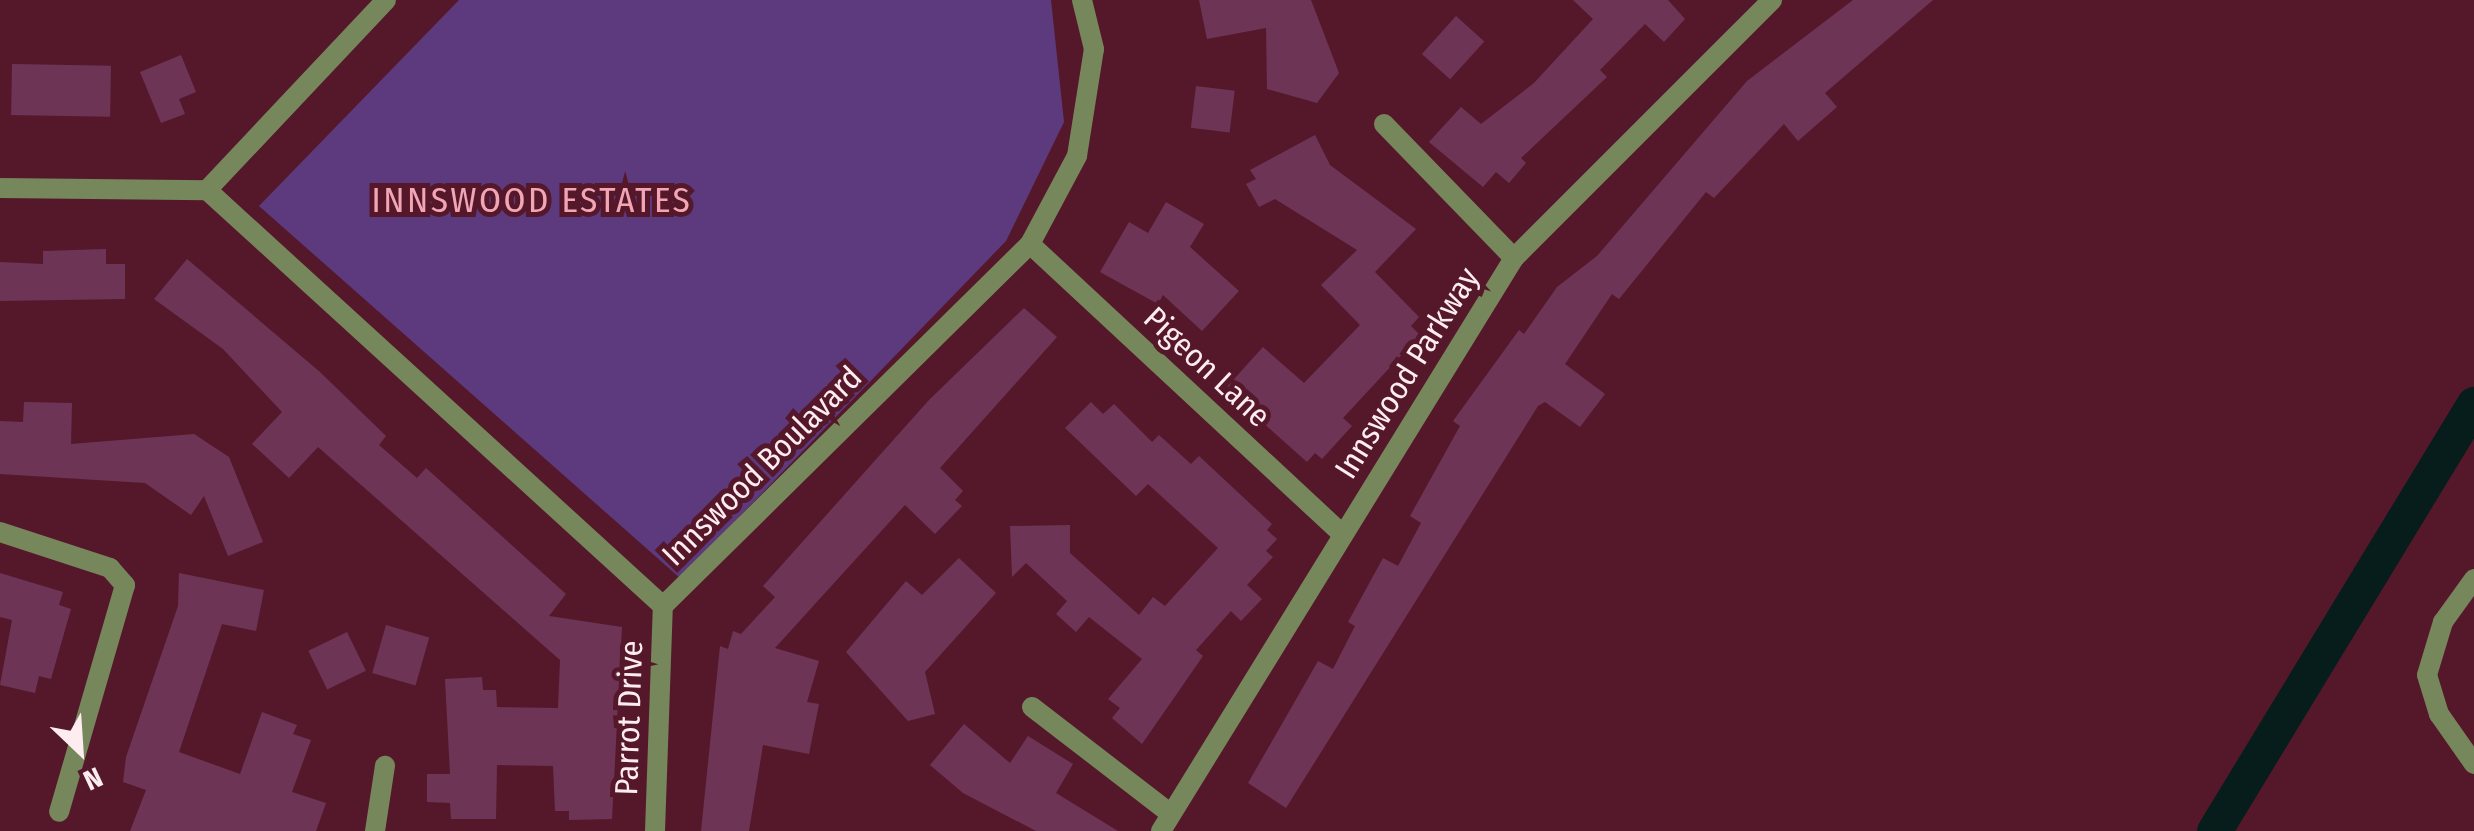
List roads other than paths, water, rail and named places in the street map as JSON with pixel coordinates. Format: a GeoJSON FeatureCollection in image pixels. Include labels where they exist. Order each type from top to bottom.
{"type":"FeatureCollection","features":[{"type":"Feature","properties":{"kind":"street"},"geometry":{"type":"LineString","coordinates":[[0,188],[208,190],[386,0]]}},
{"type":"Feature","properties":{"kind":"street","name":"Innswood Boulavard"},"geometry":{"type":"LineString","coordinates":[[208,190],[663,606],[1030,244],[1077,156],[1094,49],[1082,0]]}},
{"type":"Feature","properties":{"kind":"street","name":"Innswood Parkway"},"geometry":{"type":"LineString","coordinates":[[1166,823],[1514,258],[1772,0]]}},
{"type":"Feature","properties":{"kind":"street"},"geometry":{"type":"LineString","coordinates":[[1384,124],[1514,258]]}},
{"type":"Feature","properties":{"kind":"street","name":"Pigeon Lane"},"geometry":{"type":"LineString","coordinates":[[1030,244],[1342,534]]}},
{"type":"Feature","properties":{"kind":"street"},"geometry":{"type":"LineString","coordinates":[[0,532],[110,568],[126,585],[59,812]]}},
{"type":"Feature","properties":{"kind":"street"},"geometry":{"type":"LineString","coordinates":[[2474,579],[2443,622],[2428,675],[2439,714],[2474,764]]}},
{"type":"Feature","properties":{"kind":"street","name":"Parrot Drive"},"geometry":{"type":"LineString","coordinates":[[656,831],[663,606]]}},
{"type":"Feature","properties":{"kind":"street"},"geometry":{"type":"LineString","coordinates":[[1032,706],[1166,823]]}},
{"type":"Feature","properties":{"kind":"street"},"geometry":{"type":"LineString","coordinates":[[375,831],[385,766]]}},
{"type":"Feature","properties":{"kind":"waterway"},"geometry":{"type":"LineString","coordinates":[[2214,831],[2474,404]]}},
{"type":"Feature","properties":{"kind":"district","name":"INNSWOOD ESTATES"},"geometry":{"type":"Point","coordinates":[532,200]}}]}
